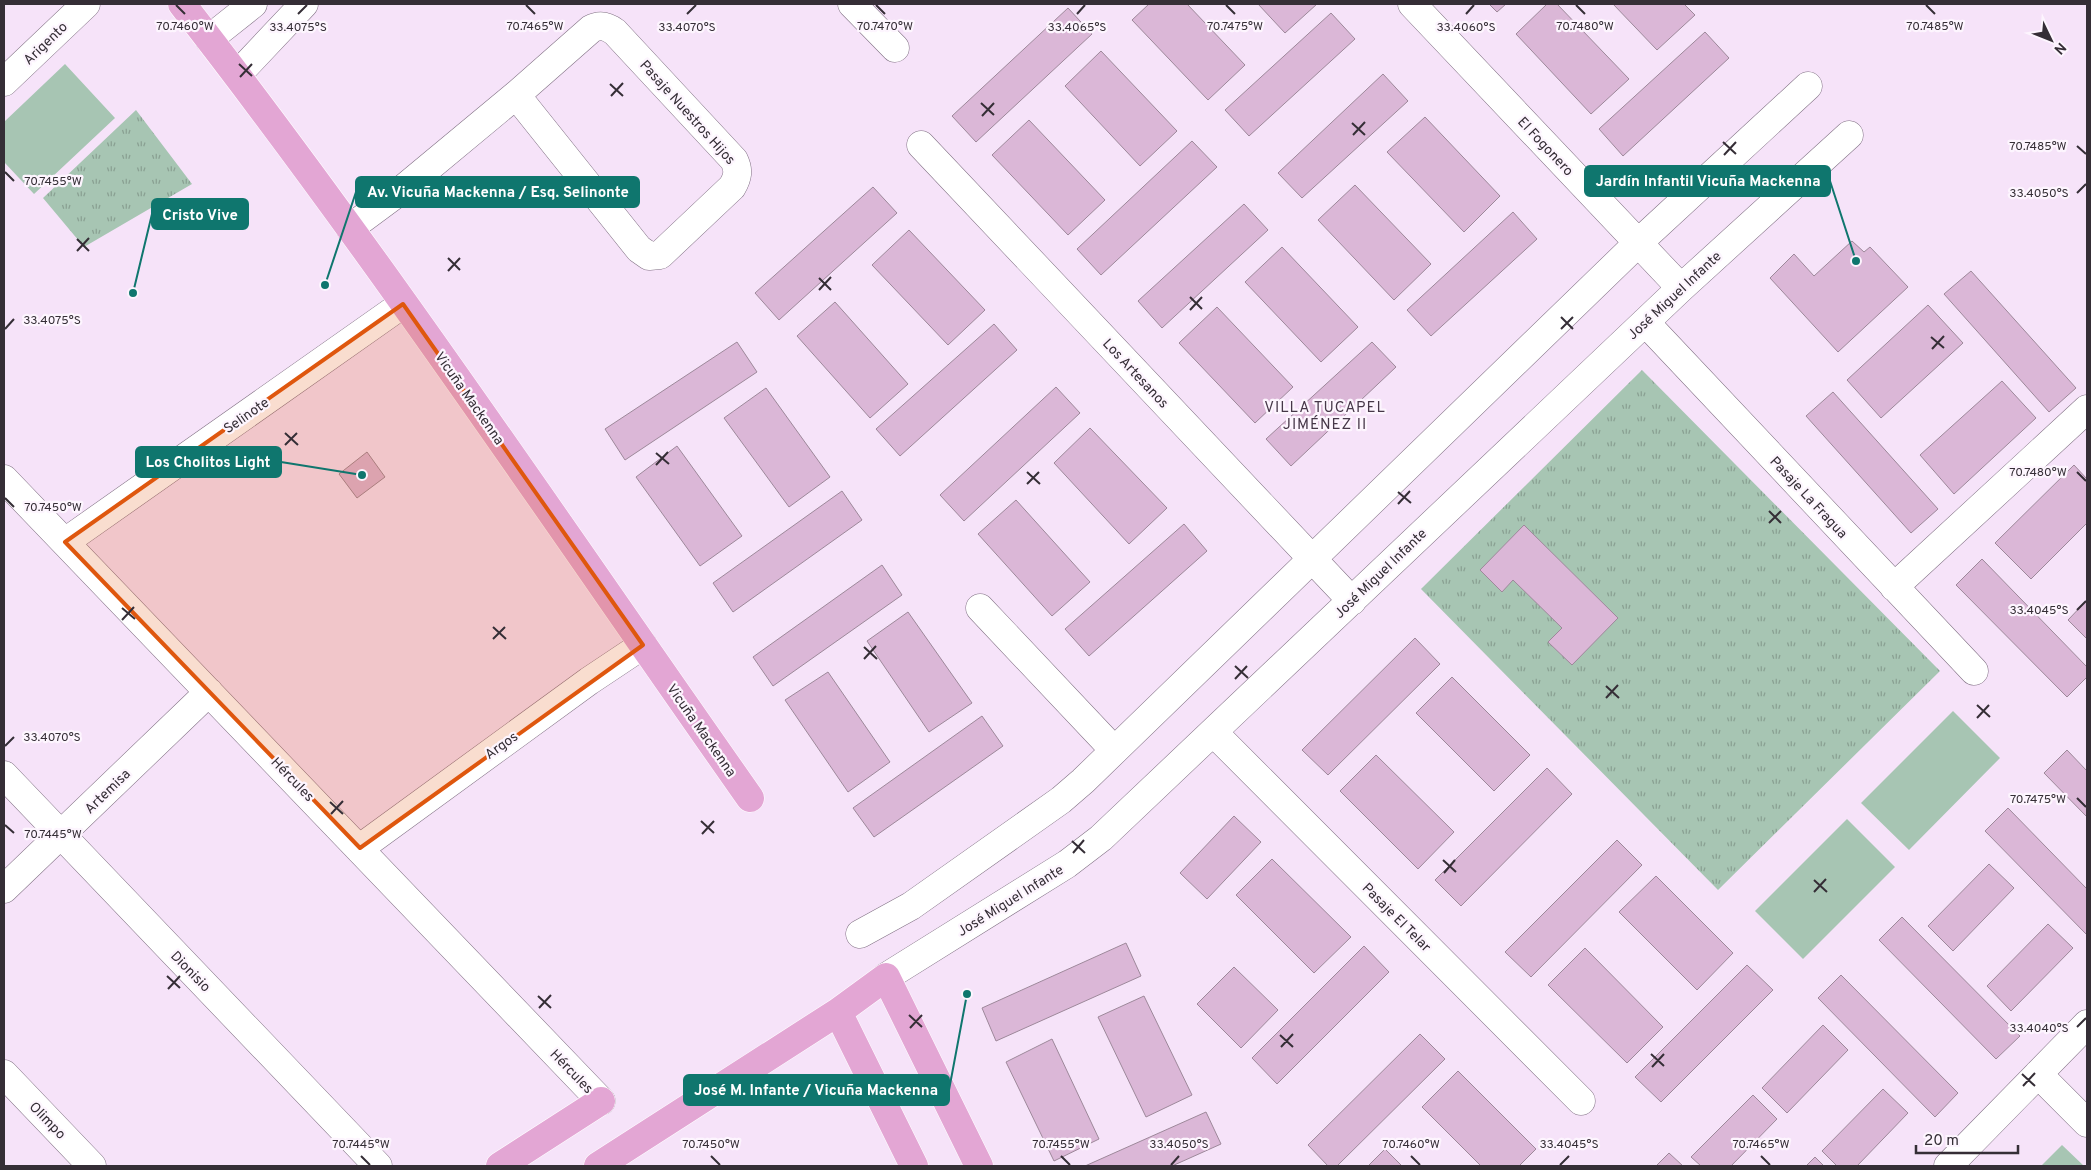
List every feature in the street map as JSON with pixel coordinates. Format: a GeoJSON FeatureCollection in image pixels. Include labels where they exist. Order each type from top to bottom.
{"type":"FeatureCollection","features":[{"type":"Feature","properties":{"kind":"main road","name":"Vicuña Mackenna"},"geometry":{"type":"LineString","coordinates":[[182,4],[350,228],[750,798]]}},
{"type":"Feature","properties":{"kind":"main road"},"geometry":{"type":"LineString","coordinates":[[598,1166],[838,1012],[886,977],[979,1166]]}},
{"type":"Feature","properties":{"kind":"main road"},"geometry":{"type":"LineString","coordinates":[[838,1012],[914,1166]]}},
{"type":"Feature","properties":{"kind":"main road"},"geometry":{"type":"LineString","coordinates":[[500,1166],[601,1101]]}},
{"type":"Feature","properties":{"kind":"street","name":"Arigento"},"geometry":{"type":"LineString","coordinates":[[4,82],[86,4]]}},
{"type":"Feature","properties":{"kind":"street"},"geometry":{"type":"LineString","coordinates":[[209,39],[253,4]]}},
{"type":"Feature","properties":{"kind":"street"},"geometry":{"type":"LineString","coordinates":[[237,75],[304,4]]}},
{"type":"Feature","properties":{"kind":"street"},"geometry":{"type":"LineString","coordinates":[[852,4],[895,48]]}},
{"type":"Feature","properties":{"kind":"street","name":"El Fogonero"},"geometry":{"type":"LineString","coordinates":[[1412,4],[1680,288]]}},
{"type":"Feature","properties":{"kind":"street","name":"Pasaje Nuestros Hijos"},"geometry":{"type":"LineString","coordinates":[[350,228],[393,196],[516,95],[590,29],[602,26],[615,32],[734,160],[738,172],[736,180],[732,187],[660,255],[649,256],[639,249],[516,95]]}},
{"type":"Feature","properties":{"kind":"street"},"geometry":{"type":"LineString","coordinates":[[860,934],[911,906],[1061,800],[1638,243],[1808,86]]}},
{"type":"Feature","properties":{"kind":"street","name":"José Miguel Infante"},"geometry":{"type":"LineString","coordinates":[[886,977],[1067,864],[1114,826],[1680,288],[1849,135]]}},
{"type":"Feature","properties":{"kind":"street","name":"Los Artesanos"},"geometry":{"type":"LineString","coordinates":[[921,145],[1352,601]]}},
{"type":"Feature","properties":{"kind":"street","name":"Selinote"},"geometry":{"type":"LineString","coordinates":[[65,542],[403,304]]}},
{"type":"Feature","properties":{"kind":"street","name":"Pasaje La Fragua"},"geometry":{"type":"LineString","coordinates":[[1645,322],[1974,671]]}},
{"type":"Feature","properties":{"kind":"street"},"geometry":{"type":"LineString","coordinates":[[1894,587],[2087,409]]}},
{"type":"Feature","properties":{"kind":"street","name":"Hércules"},"geometry":{"type":"LineString","coordinates":[[4,479],[601,1101]]}},
{"type":"Feature","properties":{"kind":"street"},"geometry":{"type":"LineString","coordinates":[[980,608],[1114,750]]}},
{"type":"Feature","properties":{"kind":"street","name":"Argos"},"geometry":{"type":"LineString","coordinates":[[360,848],[589,681],[643,645]]}},
{"type":"Feature","properties":{"kind":"street","name":"Artemisa"},"geometry":{"type":"LineString","coordinates":[[4,889],[209,692]]}},
{"type":"Feature","properties":{"kind":"street","name":"Pasaje El Telar"},"geometry":{"type":"LineString","coordinates":[[1213,732],[1581,1101]]}},
{"type":"Feature","properties":{"kind":"street","name":"Dionisio"},"geometry":{"type":"LineString","coordinates":[[4,775],[378,1166]]}},
{"type":"Feature","properties":{"kind":"street"},"geometry":{"type":"LineString","coordinates":[[1948,1166],[2087,1024]]}},
{"type":"Feature","properties":{"kind":"street","name":"Olimpo"},"geometry":{"type":"LineString","coordinates":[[4,1074],[92,1166]]}},
{"type":"Feature","properties":{"kind":"street"},"geometry":{"type":"LineString","coordinates":[[2038,1074],[2087,1123]]}},
{"type":"Feature","properties":{"kind":"highlighted area"},"geometry":{"type":"Polygon","coordinates":[[[403,304],[643,645],[360,848],[65,542],[403,304]]]}},
{"type":"Feature","properties":{"kind":"green space"},"geometry":{"type":"Polygon","coordinates":[[[65,64],[115,118],[34,194],[4,162],[4,122],[65,64]]]}},
{"type":"Feature","properties":{"kind":"green space"},"geometry":{"type":"Polygon","coordinates":[[[136,110],[192,184],[84,247],[43,198],[136,110]]]}},
{"type":"Feature","properties":{"kind":"green space"},"geometry":{"type":"Polygon","coordinates":[[[1642,370],[1940,671],[1718,890],[1421,589],[1642,370]]]}},
{"type":"Feature","properties":{"kind":"green space"},"geometry":{"type":"Polygon","coordinates":[[[1953,711],[2000,758],[1909,850],[1861,803],[1953,711]]]}},
{"type":"Feature","properties":{"kind":"green space"},"geometry":{"type":"Polygon","coordinates":[[[1847,819],[1895,867],[1803,959],[1755,911],[1847,819]]]}},
{"type":"Feature","properties":{"kind":"green space"},"geometry":{"type":"Polygon","coordinates":[[[2062,1145],[2084,1166],[2041,1166],[2062,1145]]]}},
{"type":"Feature","properties":{"kind":"building"},"geometry":{"type":"Polygon","coordinates":[[[1149,4],[1187,4],[1245,65],[1208,100],[1132,20],[1149,4]]]}},
{"type":"Feature","properties":{"kind":"building"},"geometry":{"type":"Polygon","coordinates":[[[1258,4],[1317,4],[1285,33],[1258,4]]]}},
{"type":"Feature","properties":{"kind":"building"},"geometry":{"type":"Polygon","coordinates":[[[1489,4],[1506,4],[1497,12],[1489,4]]]}},
{"type":"Feature","properties":{"kind":"building"},"geometry":{"type":"Polygon","coordinates":[[[1547,4],[1557,4],[1629,79],[1591,114],[1516,34],[1547,4]]]}},
{"type":"Feature","properties":{"kind":"building"},"geometry":{"type":"Polygon","coordinates":[[[1613,4],[1684,4],[1695,15],[1657,50],[1613,4]]]}},
{"type":"Feature","properties":{"kind":"building"},"geometry":{"type":"Polygon","coordinates":[[[1068,8],[1092,34],[976,142],[952,116],[1068,8]]]}},
{"type":"Feature","properties":{"kind":"building"},"geometry":{"type":"Polygon","coordinates":[[[1331,13],[1355,39],[1249,136],[1225,110],[1331,13]]]}},
{"type":"Feature","properties":{"kind":"building"},"geometry":{"type":"Polygon","coordinates":[[[1705,32],[1729,58],[1623,156],[1599,129],[1705,32]]]}},
{"type":"Feature","properties":{"kind":"building"},"geometry":{"type":"Polygon","coordinates":[[[1101,51],[1177,131],[1140,166],[1065,86],[1101,51]]]}},
{"type":"Feature","properties":{"kind":"building"},"geometry":{"type":"Polygon","coordinates":[[[1383,74],[1408,101],[1302,198],[1278,173],[1383,74]]]}},
{"type":"Feature","properties":{"kind":"building"},"geometry":{"type":"Polygon","coordinates":[[[1425,117],[1500,196],[1464,232],[1387,152],[1425,117]]]}},
{"type":"Feature","properties":{"kind":"building"},"geometry":{"type":"Polygon","coordinates":[[[1029,120],[1105,200],[1068,235],[992,155],[1029,120]]]}},
{"type":"Feature","properties":{"kind":"building"},"geometry":{"type":"Polygon","coordinates":[[[1192,141],[1217,167],[1101,275],[1077,249],[1192,141]]]}},
{"type":"Feature","properties":{"kind":"building"},"geometry":{"type":"Polygon","coordinates":[[[1355,185],[1431,264],[1394,300],[1318,220],[1355,185]]]}},
{"type":"Feature","properties":{"kind":"building"},"geometry":{"type":"Polygon","coordinates":[[[873,187],[897,213],[779,320],[755,293],[873,187]]]}},
{"type":"Feature","properties":{"kind":"building"},"geometry":{"type":"Polygon","coordinates":[[[1244,204],[1268,230],[1162,328],[1138,301],[1244,204]]]}},
{"type":"Feature","properties":{"kind":"building"},"geometry":{"type":"Polygon","coordinates":[[[1513,212],[1537,239],[1431,336],[1407,310],[1513,212]]]}},
{"type":"Feature","properties":{"kind":"building"},"geometry":{"type":"Polygon","coordinates":[[[909,230],[985,310],[948,345],[872,265],[909,230]]]}},
{"type":"Feature","properties":{"kind":"building"},"geometry":{"type":"Polygon","coordinates":[[[1852,241],[1864,252],[1870,247],[1908,287],[1838,352],[1770,278],[1794,254],[1814,276],[1852,241]]]}},
{"type":"Feature","properties":{"kind":"building"},"geometry":{"type":"Polygon","coordinates":[[[1282,247],[1358,327],[1321,362],[1245,282],[1282,247]]]}},
{"type":"Feature","properties":{"kind":"building"},"geometry":{"type":"Polygon","coordinates":[[[1971,271],[2076,388],[2049,412],[1944,294],[1971,271]]]}},
{"type":"Feature","properties":{"kind":"building"},"geometry":{"type":"Polygon","coordinates":[[[835,302],[908,384],[870,418],[797,336],[835,302]]]}},
{"type":"Feature","properties":{"kind":"building"},"geometry":{"type":"Polygon","coordinates":[[[1928,305],[1963,343],[1881,418],[1847,380],[1928,305]]]}},
{"type":"Feature","properties":{"kind":"building"},"geometry":{"type":"Polygon","coordinates":[[[1217,307],[1293,387],[1255,423],[1179,343],[1217,307]]]}},
{"type":"Feature","properties":{"kind":"building"},"geometry":{"type":"Polygon","coordinates":[[[994,324],[1017,350],[900,456],[876,429],[994,324]]]}},
{"type":"Feature","properties":{"kind":"building"},"geometry":{"type":"Polygon","coordinates":[[[737,342],[757,372],[625,460],[605,429],[737,342]]]}},
{"type":"Feature","properties":{"kind":"building"},"geometry":{"type":"Polygon","coordinates":[[[1372,342],[1396,367],[1291,466],[1266,439],[1372,342]]]}},
{"type":"Feature","properties":{"kind":"building"},"geometry":{"type":"Polygon","coordinates":[[[2002,381],[2036,418],[1954,494],[1920,455],[2002,381]]]}},
{"type":"Feature","properties":{"kind":"building"},"geometry":{"type":"Polygon","coordinates":[[[1056,387],[1080,413],[964,521],[940,495],[1056,387]]]}},
{"type":"Feature","properties":{"kind":"building"},"geometry":{"type":"Polygon","coordinates":[[[766,388],[830,477],[789,507],[724,418],[766,388]]]}},
{"type":"Feature","properties":{"kind":"building"},"geometry":{"type":"Polygon","coordinates":[[[1833,392],[1938,509],[1911,533],[1806,416],[1833,392]]]}},
{"type":"Feature","properties":{"kind":"building"},"geometry":{"type":"Polygon","coordinates":[[[1090,428],[1167,508],[1129,544],[1054,463],[1090,428]]]}},
{"type":"Feature","properties":{"kind":"building"},"geometry":{"type":"Polygon","coordinates":[[[677,446],[742,536],[700,566],[636,477],[677,446]]]}},
{"type":"Feature","properties":{"kind":"building"},"geometry":{"type":"Polygon","coordinates":[[[367,452],[385,477],[357,498],[339,474],[367,452]]]}},
{"type":"Feature","properties":{"kind":"building"},"geometry":{"type":"Polygon","coordinates":[[[2074,465],[2087,479],[2087,523],[2031,579],[1995,543],[2074,465]]]}},
{"type":"Feature","properties":{"kind":"building"},"geometry":{"type":"Polygon","coordinates":[[[842,491],[862,520],[733,612],[713,583],[842,491]]]}},
{"type":"Feature","properties":{"kind":"building"},"geometry":{"type":"Polygon","coordinates":[[[1016,500],[1090,582],[1052,616],[978,534],[1016,500]]]}},
{"type":"Feature","properties":{"kind":"building"},"geometry":{"type":"Polygon","coordinates":[[[1184,524],[1207,551],[1089,656],[1065,629],[1184,524]]]}},
{"type":"Feature","properties":{"kind":"building"},"geometry":{"type":"Polygon","coordinates":[[[1524,525],[1618,618],[1572,665],[1548,642],[1562,628],[1513,580],[1502,592],[1480,570],[1524,525]]]}},
{"type":"Feature","properties":{"kind":"building"},"geometry":{"type":"Polygon","coordinates":[[[1982,559],[2087,667],[2087,677],[2067,697],[1956,585],[1982,559]]]}},
{"type":"Feature","properties":{"kind":"building"},"geometry":{"type":"Polygon","coordinates":[[[882,565],[902,595],[773,686],[753,657],[882,565]]]}},
{"type":"Feature","properties":{"kind":"building"},"geometry":{"type":"Polygon","coordinates":[[[2087,600],[2087,639],[2068,620],[2087,600]]]}},
{"type":"Feature","properties":{"kind":"building"},"geometry":{"type":"Polygon","coordinates":[[[908,612],[972,703],[929,732],[867,641],[908,612]]]}},
{"type":"Feature","properties":{"kind":"building"},"geometry":{"type":"Polygon","coordinates":[[[1415,638],[1440,664],[1328,775],[1302,750],[1415,638]]]}},
{"type":"Feature","properties":{"kind":"building"},"geometry":{"type":"Polygon","coordinates":[[[828,672],[890,762],[848,792],[785,700],[828,672]]]}},
{"type":"Feature","properties":{"kind":"building"},"geometry":{"type":"Polygon","coordinates":[[[1452,677],[1530,755],[1494,791],[1416,713],[1452,677]]]}},
{"type":"Feature","properties":{"kind":"building"},"geometry":{"type":"Polygon","coordinates":[[[982,716],[1003,746],[874,837],[853,808],[982,716]]]}},
{"type":"Feature","properties":{"kind":"building"},"geometry":{"type":"Polygon","coordinates":[[[2067,750],[2087,771],[2087,817],[2044,773],[2067,750]]]}},
{"type":"Feature","properties":{"kind":"building"},"geometry":{"type":"Polygon","coordinates":[[[1376,755],[1454,832],[1418,869],[1340,791],[1376,755]]]}},
{"type":"Feature","properties":{"kind":"building"},"geometry":{"type":"Polygon","coordinates":[[[1547,768],[1572,794],[1461,906],[1435,880],[1547,768]]]}},
{"type":"Feature","properties":{"kind":"building"},"geometry":{"type":"Polygon","coordinates":[[[2008,808],[2087,889],[2087,935],[1985,831],[2008,808]]]}},
{"type":"Feature","properties":{"kind":"building"},"geometry":{"type":"Polygon","coordinates":[[[1234,816],[1261,842],[1207,899],[1180,873],[1234,816]]]}},
{"type":"Feature","properties":{"kind":"building"},"geometry":{"type":"Polygon","coordinates":[[[1617,840],[1642,865],[1531,977],[1505,952],[1617,840]]]}},
{"type":"Feature","properties":{"kind":"building"},"geometry":{"type":"Polygon","coordinates":[[[1272,859],[1351,937],[1314,973],[1236,895],[1272,859]]]}},
{"type":"Feature","properties":{"kind":"building"},"geometry":{"type":"Polygon","coordinates":[[[1989,864],[2014,888],[1953,951],[1928,926],[1989,864]]]}},
{"type":"Feature","properties":{"kind":"building"},"geometry":{"type":"Polygon","coordinates":[[[1656,876],[1733,953],[1697,990],[1619,912],[1656,876]]]}},
{"type":"Feature","properties":{"kind":"building"},"geometry":{"type":"Polygon","coordinates":[[[1902,917],[2020,1036],[1996,1059],[1879,940],[1902,917]]]}},
{"type":"Feature","properties":{"kind":"building"},"geometry":{"type":"Polygon","coordinates":[[[2048,924],[2073,948],[2011,1011],[1987,986],[2048,924]]]}},
{"type":"Feature","properties":{"kind":"building"},"geometry":{"type":"Polygon","coordinates":[[[1126,943],[1141,976],[996,1041],[982,1008],[1126,943]]]}},
{"type":"Feature","properties":{"kind":"building"},"geometry":{"type":"Polygon","coordinates":[[[1364,946],[1389,972],[1277,1084],[1252,1058],[1364,946]]]}},
{"type":"Feature","properties":{"kind":"building"},"geometry":{"type":"Polygon","coordinates":[[[1585,948],[1663,1027],[1627,1063],[1548,985],[1585,948]]]}},
{"type":"Feature","properties":{"kind":"building"},"geometry":{"type":"Polygon","coordinates":[[[1747,965],[1773,990],[1661,1102],[1635,1077],[1747,965]]]}},
{"type":"Feature","properties":{"kind":"building"},"geometry":{"type":"Polygon","coordinates":[[[1234,967],[1278,1010],[1241,1048],[1197,1004],[1234,967]]]}},
{"type":"Feature","properties":{"kind":"building"},"geometry":{"type":"Polygon","coordinates":[[[1841,975],[1958,1093],[1935,1117],[1818,998],[1841,975]]]}},
{"type":"Feature","properties":{"kind":"building"},"geometry":{"type":"Polygon","coordinates":[[[1144,996],[1192,1095],[1146,1117],[1098,1017],[1144,996]]]}},
{"type":"Feature","properties":{"kind":"building"},"geometry":{"type":"Polygon","coordinates":[[[1823,1025],[1848,1050],[1787,1113],[1762,1088],[1823,1025]]]}},
{"type":"Feature","properties":{"kind":"building"},"geometry":{"type":"Polygon","coordinates":[[[1420,1034],[1445,1059],[1337,1166],[1328,1166],[1308,1145],[1420,1034]]]}},
{"type":"Feature","properties":{"kind":"building"},"geometry":{"type":"Polygon","coordinates":[[[1052,1039],[1099,1139],[1054,1161],[1006,1062],[1052,1039]]]}},
{"type":"Feature","properties":{"kind":"building"},"geometry":{"type":"Polygon","coordinates":[[[1458,1071],[1536,1149],[1519,1166],[1481,1166],[1422,1107],[1458,1071]]]}},
{"type":"Feature","properties":{"kind":"building"},"geometry":{"type":"Polygon","coordinates":[[[1883,1089],[1908,1113],[1857,1166],[1837,1166],[1822,1151],[1883,1089]]]}},
{"type":"Feature","properties":{"kind":"building"},"geometry":{"type":"Polygon","coordinates":[[[1753,1095],[1777,1119],[1731,1166],[1701,1166],[1691,1157],[1753,1095]]]}},
{"type":"Feature","properties":{"kind":"building"},"geometry":{"type":"Polygon","coordinates":[[[1206,1112],[1221,1144],[1172,1166],[1085,1166],[1206,1112]]]}},
{"type":"Feature","properties":{"kind":"building"},"geometry":{"type":"Polygon","coordinates":[[[1385,1149],[1402,1166],[1368,1166],[1385,1149]]]}},
{"type":"Feature","properties":{"kind":"building"},"geometry":{"type":"Polygon","coordinates":[[[1669,1153],[1683,1166],[1656,1166],[1669,1153]]]}},
{"type":"Feature","properties":{"kind":"building"},"geometry":{"type":"Polygon","coordinates":[[[1815,1157],[1824,1166],[1806,1166],[1815,1157]]]}},
{"type":"Feature","properties":{"kind":"place","name":"Jardín Infantil Vicuña Mackenna"},"geometry":{"type":"Point","coordinates":[1856,261]}},
{"type":"Feature","properties":{"kind":"place","name":"Av. Vicuña Mackenna / Esq. Selinonte"},"geometry":{"type":"Point","coordinates":[325,285]}},
{"type":"Feature","properties":{"kind":"place","name":"Cristo Vive"},"geometry":{"type":"Point","coordinates":[133,293]}},
{"type":"Feature","properties":{"kind":"place","name":"Los Cholitos Light"},"geometry":{"type":"Point","coordinates":[362,475]}},
{"type":"Feature","properties":{"kind":"place","name":"José M. Infante / Vicuña Mackenna"},"geometry":{"type":"Point","coordinates":[967,994]}},
{"type":"Feature","properties":{"kind":"district","name":"VILLA TUCAPEL JIMÉNEZ II"},"geometry":{"type":"Point","coordinates":[1325,416]}}]}
